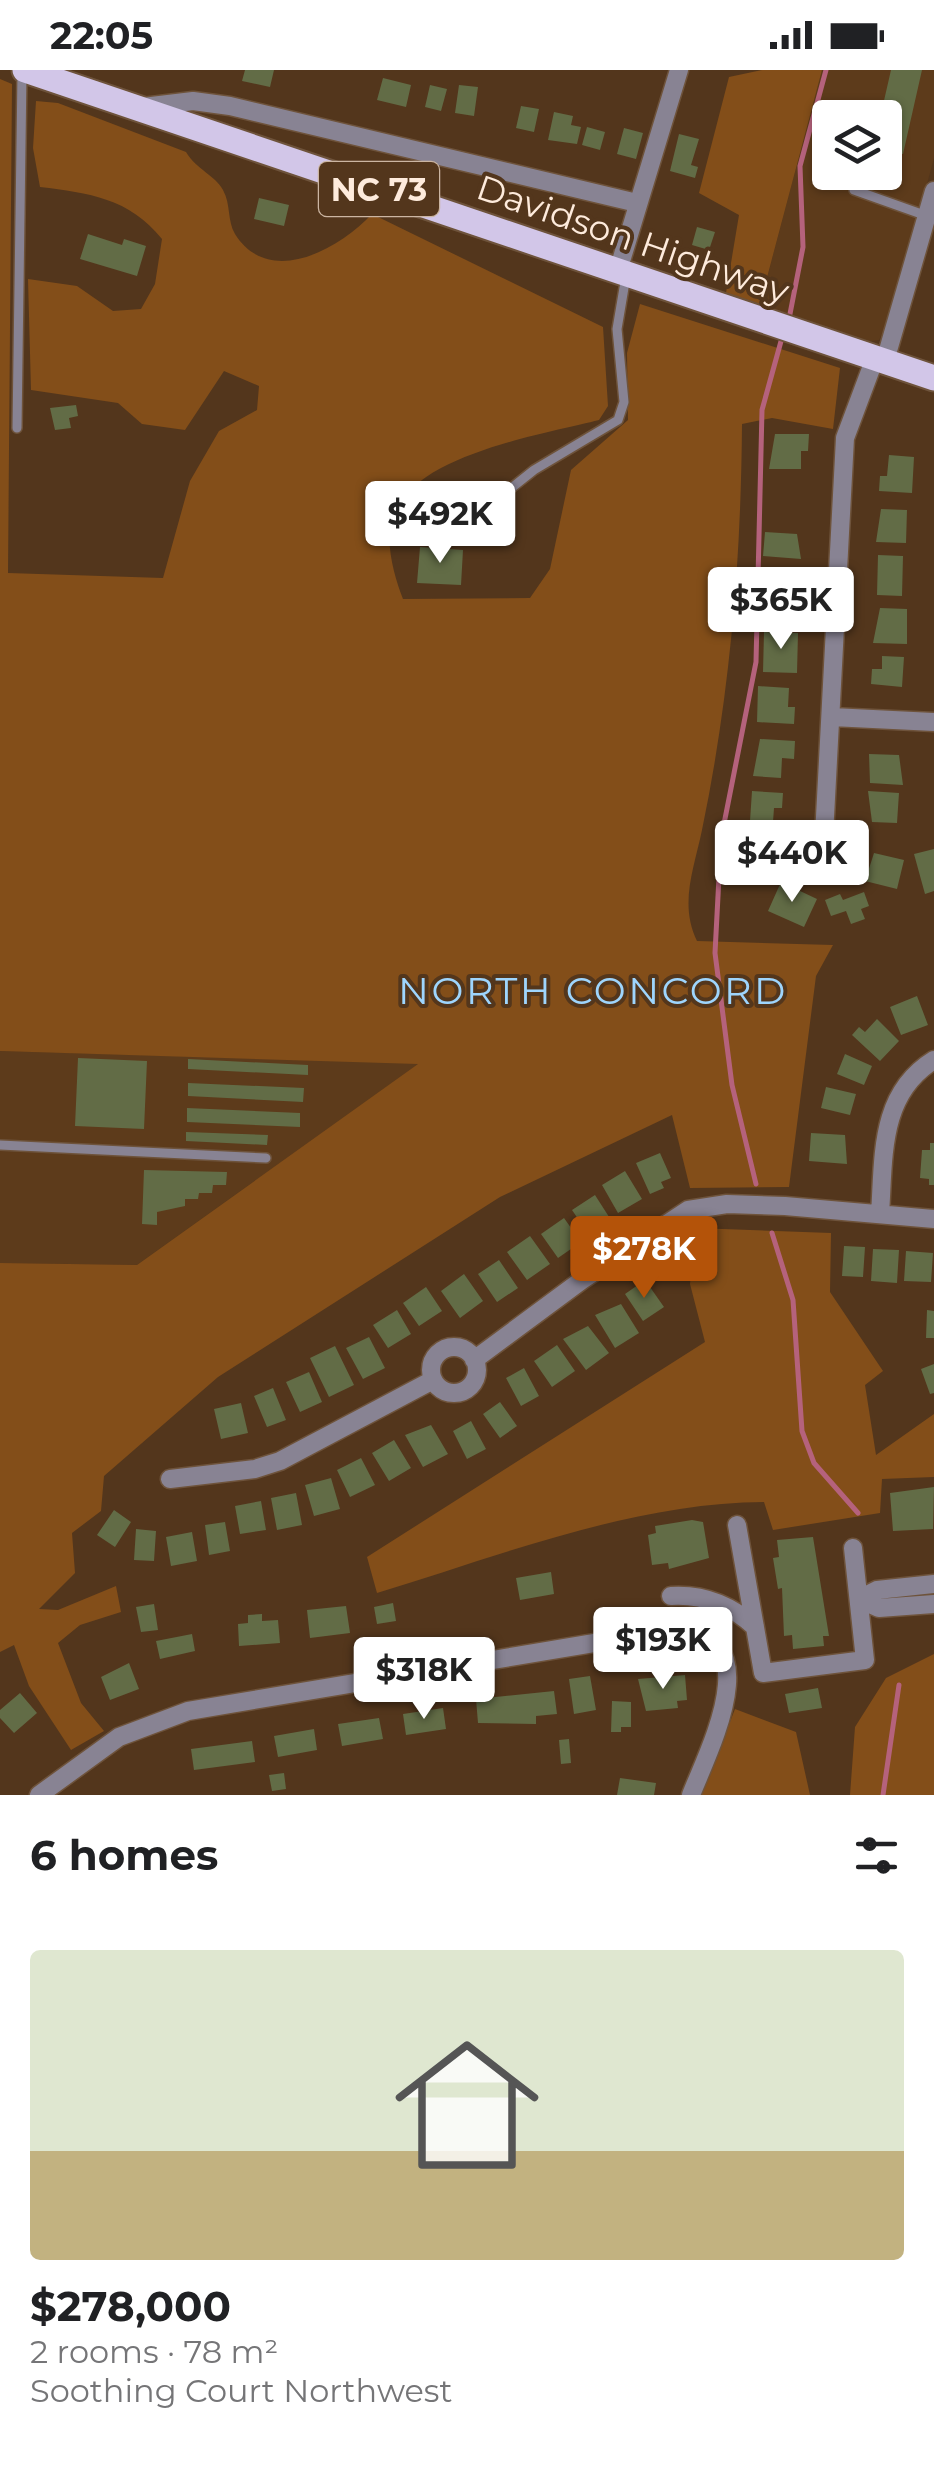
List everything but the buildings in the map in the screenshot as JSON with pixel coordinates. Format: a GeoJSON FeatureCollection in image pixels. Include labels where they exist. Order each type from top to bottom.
{"type":"FeatureCollection","features":[{"type":"Feature","properties":{"kind":"main road","name":"Davidson Highway"},"geometry":{"type":"LineString","coordinates":[[23,70],[934,378]]}},
{"type":"Feature","properties":{"kind":"street"},"geometry":{"type":"LineString","coordinates":[[622,272],[637,203],[679,70]]}},
{"type":"Feature","properties":{"kind":"street"},"geometry":{"type":"LineString","coordinates":[[137,107],[193,102],[230,106],[637,203]]}},
{"type":"Feature","properties":{"kind":"street"},"geometry":{"type":"LineString","coordinates":[[823,855],[845,438],[880,360],[934,191]]}},
{"type":"Feature","properties":{"kind":"street"},"geometry":{"type":"LineString","coordinates":[[832,717],[934,722]]}},
{"type":"Feature","properties":{"kind":"street"},"geometry":{"type":"LineString","coordinates":[[880,1214],[886,1126],[896,1096],[916,1071],[934,1060]]}},
{"type":"Feature","properties":{"kind":"street"},"geometry":{"type":"LineString","coordinates":[[474,1360],[582,1280],[688,1210],[728,1204],[934,1219]]}},
{"type":"Feature","properties":{"kind":"street"},"geometry":{"type":"LineString","coordinates":[[455,1347],[474,1360],[473,1383],[464,1391],[441,1390],[433,1380],[430,1369],[444,1350],[455,1347]]}},
{"type":"Feature","properties":{"kind":"street"},"geometry":{"type":"LineString","coordinates":[[170,1479],[254,1469],[280,1461],[433,1380]]}},
{"type":"Feature","properties":{"kind":"street"},"geometry":{"type":"LineString","coordinates":[[737,1525],[764,1673],[865,1660],[853,1548]]}},
{"type":"Feature","properties":{"kind":"street"},"geometry":{"type":"LineString","coordinates":[[859,1599],[878,1590],[934,1584]]}},
{"type":"Feature","properties":{"kind":"street"},"geometry":{"type":"LineString","coordinates":[[670,1596],[705,1598],[755,1627]]}},
{"type":"Feature","properties":{"kind":"street"},"geometry":{"type":"LineString","coordinates":[[859,1599],[879,1608],[934,1604]]}},
{"type":"Feature","properties":{"kind":"street"},"geometry":{"type":"LineString","coordinates":[[40,1795],[119,1736],[188,1711],[457,1662],[678,1629],[703,1634],[712,1643],[722,1657],[729,1688],[724,1714],[690,1795]]}},
{"type":"Feature","properties":{"kind":"lane"},"geometry":{"type":"LineString","coordinates":[[18,428],[23,70]]}},
{"type":"Feature","properties":{"kind":"lane"},"geometry":{"type":"LineString","coordinates":[[854,190],[926,216]]}},
{"type":"Feature","properties":{"kind":"lane"},"geometry":{"type":"LineString","coordinates":[[480,513],[534,470],[618,420],[624,402],[617,328],[622,272]]}},
{"type":"Feature","properties":{"kind":"lane"},"geometry":{"type":"LineString","coordinates":[[0,1144],[266,1158]]}},
{"type":"Feature","properties":{"kind":"shaded area"},"geometry":{"type":"Polygon","coordinates":[[[762,70],[822,70],[760,304],[726,293],[739,215],[699,193],[729,77],[762,70]]]}},
{"type":"Feature","properties":{"kind":"shaded area"},"geometry":{"type":"Polygon","coordinates":[[[822,70],[934,70],[934,158],[891,317],[879,340],[864,342],[760,304],[812,108],[812,190],[902,190],[902,100],[814,100],[822,70]]]}},
{"type":"Feature","properties":{"kind":"shaded area"},"geometry":{"type":"Polygon","coordinates":[[[0,79],[12,84],[8,573],[163,578],[190,481],[219,431],[257,410],[259,386],[224,371],[185,430],[142,424],[118,403],[31,390],[28,279],[77,286],[113,311],[141,309],[155,284],[162,239],[122,206],[91,195],[40,187],[33,148],[36,101],[58,103],[186,152],[223,190],[235,234],[249,250],[266,259],[303,258],[323,250],[372,214],[603,327],[608,406],[599,420],[483,450],[426,477],[405,495],[393,516],[389,536],[403,599],[530,598],[550,569],[571,470],[628,420],[627,353],[640,304],[840,368],[833,429],[772,418],[742,424],[736,578],[727,679],[689,900],[697,941],[833,945],[816,976],[789,1187],[690,1188],[672,1115],[500,1197],[218,1377],[104,1476],[101,1511],[72,1533],[75,1573],[39,1609],[58,1610],[116,1586],[121,1612],[80,1625],[58,1643],[81,1703],[104,1731],[71,1750],[29,1686],[14,1645],[0,1652],[0,1263],[137,1265],[418,1064],[0,1051],[0,79]]]}},
{"type":"Feature","properties":{"kind":"shaded area"},"geometry":{"type":"Polygon","coordinates":[[[0,1051],[420,1063],[137,1265],[0,1263],[0,1051]]]}},
{"type":"Feature","properties":{"kind":"shaded area"},"geometry":{"type":"Polygon","coordinates":[[[695,1228],[831,1233],[830,1292],[883,1371],[865,1385],[876,1455],[934,1414],[934,1477],[882,1479],[880,1513],[773,1530],[764,1502],[665,1511],[568,1534],[377,1593],[367,1557],[705,1342],[690,1284],[695,1228]]]}},
{"type":"Feature","properties":{"kind":"shaded area"},"geometry":{"type":"Polygon","coordinates":[[[934,1654],[934,1795],[850,1795],[855,1727],[886,1678],[934,1654]]]}},
{"type":"Feature","properties":{"kind":"shaded area"},"geometry":{"type":"Polygon","coordinates":[[[735,1709],[796,1732],[810,1795],[701,1795],[735,1709]]]}},
{"type":"Feature","properties":{"kind":"waterway"},"geometry":{"type":"LineString","coordinates":[[789,319],[803,247],[800,166],[826,70]]}},
{"type":"Feature","properties":{"kind":"waterway"},"geometry":{"type":"LineString","coordinates":[[756,1184],[732,1085],[715,953],[721,839],[756,662],[762,410],[783,334]]}},
{"type":"Feature","properties":{"kind":"waterway"},"geometry":{"type":"LineString","coordinates":[[772,1233],[793,1300],[802,1431],[814,1463],[858,1513]]}},
{"type":"Feature","properties":{"kind":"waterway"},"geometry":{"type":"LineString","coordinates":[[883,1795],[899,1685]]}},
{"type":"Feature","properties":{"kind":"district","name":"NORTH CONCORD"},"geometry":{"type":"Point","coordinates":[593,990]}}]}
